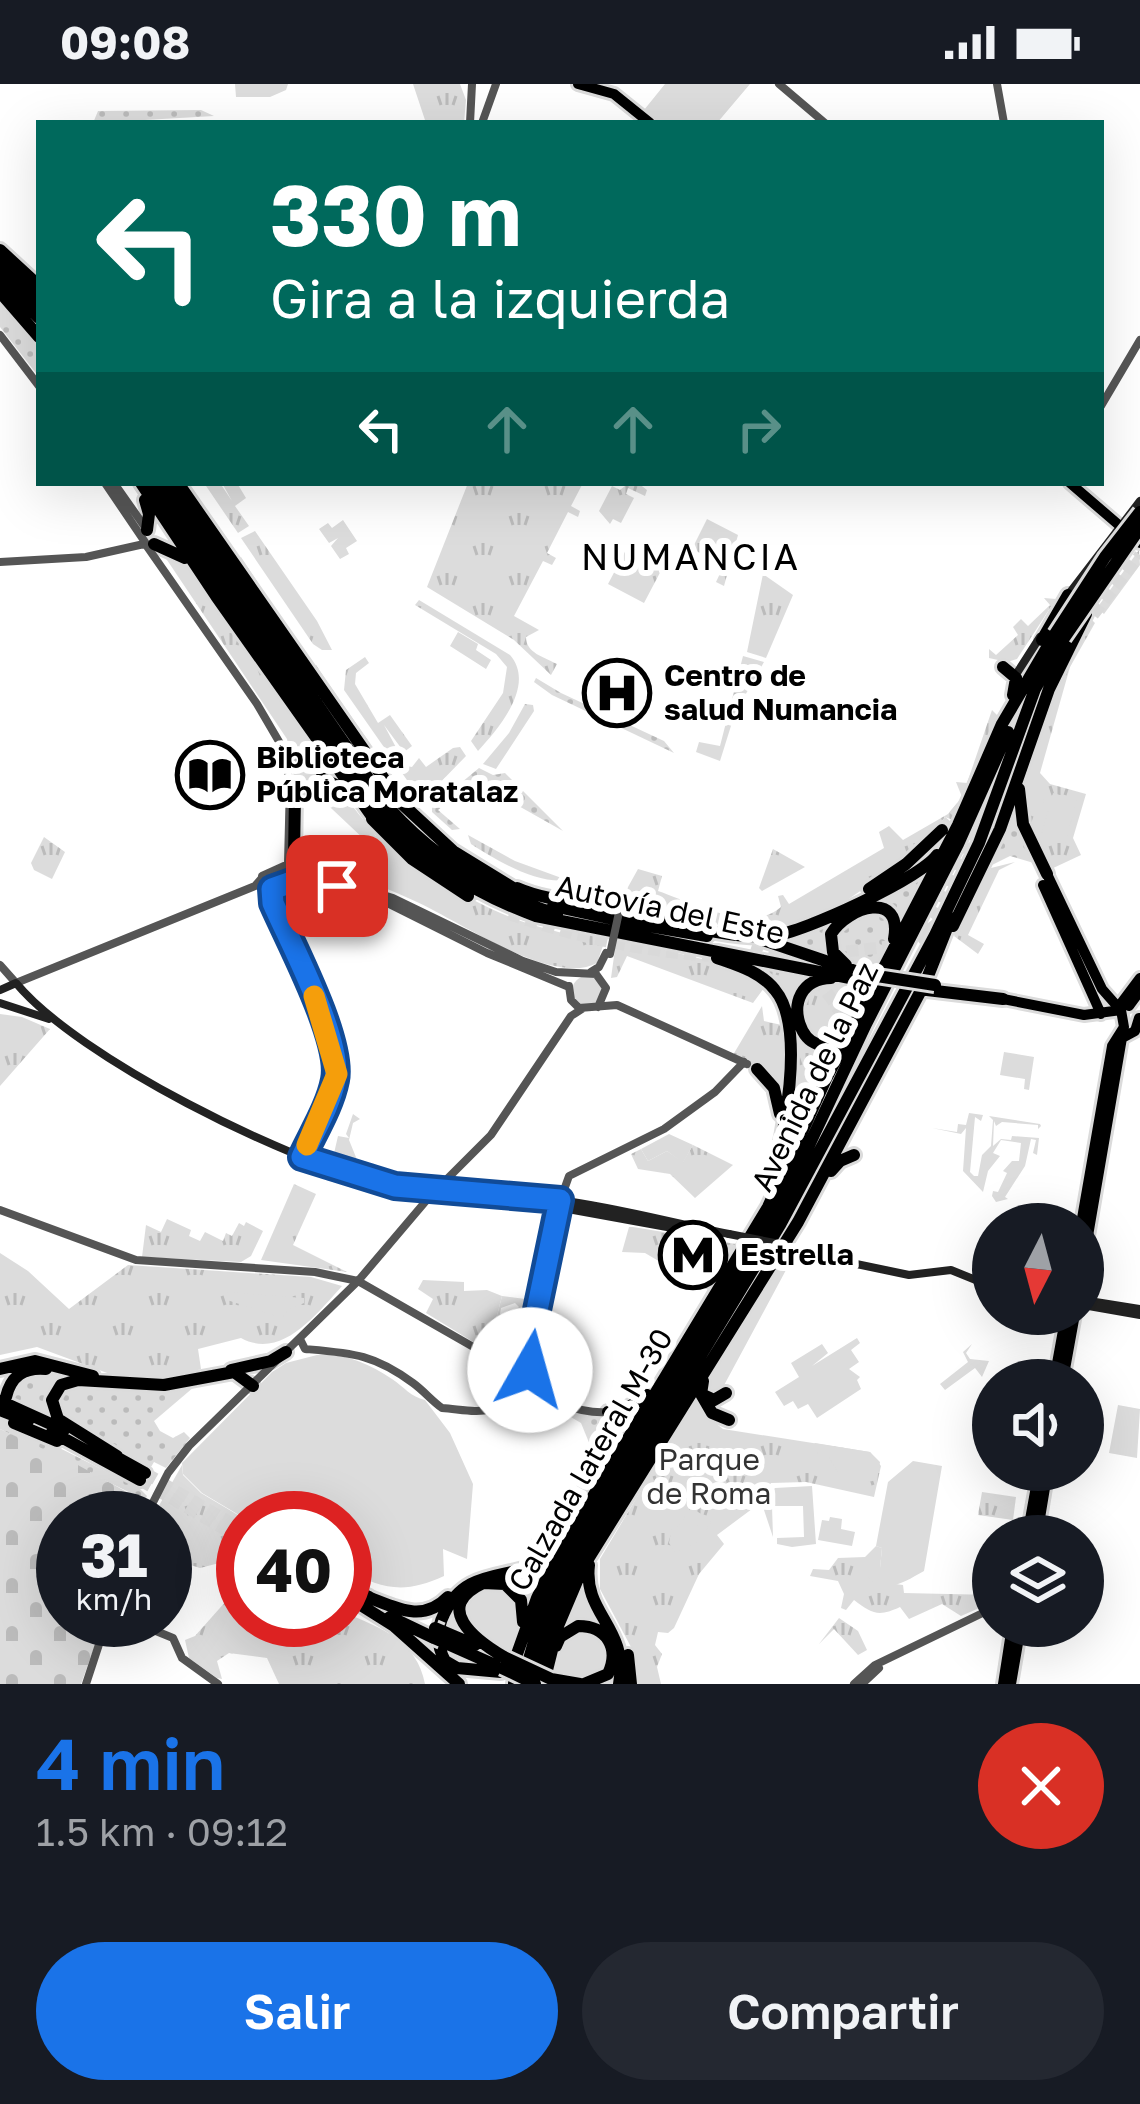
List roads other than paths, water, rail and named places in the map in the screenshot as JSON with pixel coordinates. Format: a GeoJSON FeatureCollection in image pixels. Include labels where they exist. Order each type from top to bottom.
{"type":"FeatureCollection","features":[{"type":"Feature","properties":{"kind":"highway"},"geometry":{"type":"LineString","coordinates":[[0,250],[36,283]]}},
{"type":"Feature","properties":{"kind":"highway"},"geometry":{"type":"LineString","coordinates":[[0,264],[36,299]]}},
{"type":"Feature","properties":{"kind":"highway"},"geometry":{"type":"LineString","coordinates":[[0,277],[36,315]]}},
{"type":"Feature","properties":{"kind":"highway"},"geometry":{"type":"LineString","coordinates":[[0,292],[36,334]]}},
{"type":"Feature","properties":{"kind":"highway"},"geometry":{"type":"LineString","coordinates":[[140,486],[151,540],[202,574]]}},
{"type":"Feature","properties":{"kind":"highway"},"geometry":{"type":"LineString","coordinates":[[141,486],[376,822]]}},
{"type":"Feature","properties":{"kind":"highway"},"geometry":{"type":"LineString","coordinates":[[155,486],[187,554]]}},
{"type":"Feature","properties":{"kind":"highway","name":"Autovía del Este"},"geometry":{"type":"LineString","coordinates":[[156,486],[368,797],[401,837],[450,876],[490,899],[536,916],[621,914],[869,980]]}},
{"type":"Feature","properties":{"kind":"highway","name":"Autovía del Este"},"geometry":{"type":"LineString","coordinates":[[167,486],[375,791],[407,829],[456,868],[568,916],[869,980],[1003,999]]}},
{"type":"Feature","properties":{"kind":"highway"},"geometry":{"type":"LineString","coordinates":[[180,486],[349,733]]}},
{"type":"Feature","properties":{"kind":"highway","name":"Avenida de la Paz"},"geometry":{"type":"LineString","coordinates":[[534,1671],[541,1618],[565,1562],[773,1219],[1059,636],[1105,557],[1140,512]]}},
{"type":"Feature","properties":{"kind":"highway","name":"Avenida de la Paz"},"geometry":{"type":"LineString","coordinates":[[534,1671],[548,1623],[583,1549],[754,1269],[968,868],[1059,636],[1140,528]]}},
{"type":"Feature","properties":{"kind":"highway"},"geometry":{"type":"LineString","coordinates":[[1005,719],[1069,595]]}},
{"type":"Feature","properties":{"kind":"highway"},"geometry":{"type":"LineString","coordinates":[[1037,709],[1089,611]]}},
{"type":"Feature","properties":{"kind":"highway"},"geometry":{"type":"LineString","coordinates":[[991,836],[1059,636]]}},
{"type":"Feature","properties":{"kind":"highway"},"geometry":{"type":"LineString","coordinates":[[1005,719],[1059,636]]}},
{"type":"Feature","properties":{"kind":"highway"},"geometry":{"type":"LineString","coordinates":[[292,668],[441,842],[545,903],[757,936],[791,932],[913,877],[938,853],[974,785]]}},
{"type":"Feature","properties":{"kind":"highway"},"geometry":{"type":"LineString","coordinates":[[1005,719],[1016,687],[1009,671]]}},
{"type":"Feature","properties":{"kind":"highway"},"geometry":{"type":"LineString","coordinates":[[929,986],[1000,829],[1049,688]]}},
{"type":"Feature","properties":{"kind":"highway","name":"Calzada lateral M-30"},"geometry":{"type":"LineString","coordinates":[[534,1671],[540,1591],[622,1446],[754,1231],[869,980],[891,952],[958,825],[1005,719]]}},
{"type":"Feature","properties":{"kind":"highway"},"geometry":{"type":"LineString","coordinates":[[1025,759],[1020,812],[1042,878]]}},
{"type":"Feature","properties":{"kind":"highway"},"geometry":{"type":"LineString","coordinates":[[321,778],[341,786],[412,859],[446,883],[509,914]]}},
{"type":"Feature","properties":{"kind":"highway"},"geometry":{"type":"LineString","coordinates":[[352,791],[401,837]]}},
{"type":"Feature","properties":{"kind":"highway"},"geometry":{"type":"LineString","coordinates":[[294,858],[295,795]]}},
{"type":"Feature","properties":{"kind":"highway"},"geometry":{"type":"LineString","coordinates":[[404,800],[423,808],[441,842]]}},
{"type":"Feature","properties":{"kind":"highway"},"geometry":{"type":"LineString","coordinates":[[723,931],[774,934],[810,925],[906,864],[942,830]]}},
{"type":"Feature","properties":{"kind":"highway"},"geometry":{"type":"LineString","coordinates":[[848,1095],[967,845],[859,1042]]}},
{"type":"Feature","properties":{"kind":"highway","name":"Calzada lateral M-30"},"geometry":{"type":"LineString","coordinates":[[534,1671],[583,1567],[798,1222],[929,986],[968,868]]}},
{"type":"Feature","properties":{"kind":"highway"},"geometry":{"type":"LineString","coordinates":[[537,906],[621,914],[775,942],[869,980]]}},
{"type":"Feature","properties":{"kind":"highway"},"geometry":{"type":"LineString","coordinates":[[869,980],[836,957],[830,944],[834,928],[862,908],[883,909],[895,924],[891,952]]}},
{"type":"Feature","properties":{"kind":"highway"},"geometry":{"type":"LineString","coordinates":[[621,914],[752,944]]}},
{"type":"Feature","properties":{"kind":"highway"},"geometry":{"type":"LineString","coordinates":[[621,914],[756,974],[778,994],[788,1016],[790,1054],[781,1133],[770,1188],[754,1231]]}},
{"type":"Feature","properties":{"kind":"highway"},"geometry":{"type":"LineString","coordinates":[[756,974],[767,986],[762,998]]}},
{"type":"Feature","properties":{"kind":"highway"},"geometry":{"type":"LineString","coordinates":[[824,978],[869,980],[840,1040],[818,1045],[805,1036],[798,1005],[808,984],[824,978]]}},
{"type":"Feature","properties":{"kind":"highway"},"geometry":{"type":"LineString","coordinates":[[757,1069],[776,1093],[781,1133]]}},
{"type":"Feature","properties":{"kind":"highway"},"geometry":{"type":"LineString","coordinates":[[754,1231],[819,1126]]}},
{"type":"Feature","properties":{"kind":"highway"},"geometry":{"type":"LineString","coordinates":[[728,1333],[836,1137]]}},
{"type":"Feature","properties":{"kind":"highway"},"geometry":{"type":"LineString","coordinates":[[798,1222],[837,1163],[854,1155]]}},
{"type":"Feature","properties":{"kind":"highway"},"geometry":{"type":"LineString","coordinates":[[829,1174],[840,1167],[846,1173]]}},
{"type":"Feature","properties":{"kind":"highway"},"geometry":{"type":"LineString","coordinates":[[608,1412],[645,1399],[690,1336]]}},
{"type":"Feature","properties":{"kind":"highway"},"geometry":{"type":"LineString","coordinates":[[197,1379],[291,1352]]}},
{"type":"Feature","properties":{"kind":"highway"},"geometry":{"type":"LineString","coordinates":[[0,1369],[35,1360],[129,1384]]}},
{"type":"Feature","properties":{"kind":"highway"},"geometry":{"type":"LineString","coordinates":[[710,1365],[701,1394],[708,1409],[729,1420]]}},
{"type":"Feature","properties":{"kind":"highway"},"geometry":{"type":"LineString","coordinates":[[245,1367],[253,1383]]}},
{"type":"Feature","properties":{"kind":"highway"},"geometry":{"type":"LineString","coordinates":[[2,1403],[14,1378],[32,1368],[99,1381],[164,1385],[239,1372],[253,1383]]}},
{"type":"Feature","properties":{"kind":"highway"},"geometry":{"type":"LineString","coordinates":[[14,1423],[143,1476],[65,1425],[52,1408],[64,1383],[99,1381]]}},
{"type":"Feature","properties":{"kind":"highway"},"geometry":{"type":"LineString","coordinates":[[701,1394],[714,1400],[725,1393]]}},
{"type":"Feature","properties":{"kind":"highway"},"geometry":{"type":"LineString","coordinates":[[2,1403],[117,1456]]}},
{"type":"Feature","properties":{"kind":"highway"},"geometry":{"type":"LineString","coordinates":[[2,1403],[99,1457]]}},
{"type":"Feature","properties":{"kind":"highway"},"geometry":{"type":"LineString","coordinates":[[534,1671],[449,1664],[440,1650],[439,1628],[447,1608],[469,1584],[491,1574],[524,1570],[552,1554],[622,1446]]}},
{"type":"Feature","properties":{"kind":"highway"},"geometry":{"type":"LineString","coordinates":[[599,1542],[588,1587],[618,1644],[619,1684]]}},
{"type":"Feature","properties":{"kind":"highway"},"geometry":{"type":"LineString","coordinates":[[599,1542],[594,1584],[625,1641],[632,1684]]}},
{"type":"Feature","properties":{"kind":"highway"},"geometry":{"type":"LineString","coordinates":[[372,1602],[424,1613],[480,1573],[524,1570]]}},
{"type":"Feature","properties":{"kind":"highway"},"geometry":{"type":"LineString","coordinates":[[488,1582],[509,1586],[521,1600],[534,1671],[471,1636],[462,1621],[465,1596],[476,1586],[488,1582]]}},
{"type":"Feature","properties":{"kind":"highway"},"geometry":{"type":"LineString","coordinates":[[372,1606],[534,1671],[582,1684],[608,1674],[614,1661],[609,1639],[593,1627],[578,1626],[560,1637],[534,1671],[516,1681]]}},
{"type":"Feature","properties":{"kind":"highway"},"geometry":{"type":"LineString","coordinates":[[372,1611],[459,1684]]}},
{"type":"Feature","properties":{"kind":"highway"},"geometry":{"type":"LineString","coordinates":[[406,1637],[442,1684]]}},
{"type":"Feature","properties":{"kind":"highway"},"geometry":{"type":"LineString","coordinates":[[516,1681],[534,1671]]}},
{"type":"Feature","properties":{"kind":"main road"},"geometry":{"type":"LineString","coordinates":[[578,84],[614,94],[646,120]]}},
{"type":"Feature","properties":{"kind":"main road"},"geometry":{"type":"LineString","coordinates":[[1073,486],[1120,526]]}},
{"type":"Feature","properties":{"kind":"main road"},"geometry":{"type":"LineString","coordinates":[[1009,671],[1033,649],[1140,501]]}},
{"type":"Feature","properties":{"kind":"main road"},"geometry":{"type":"LineString","coordinates":[[1089,611],[1140,542]]}},
{"type":"Feature","properties":{"kind":"main road"},"geometry":{"type":"LineString","coordinates":[[1042,878],[1102,989],[1122,1007],[1128,1032],[1095,1203]]}},
{"type":"Feature","properties":{"kind":"main road"},"geometry":{"type":"LineString","coordinates":[[1042,878],[1102,1014]]}},
{"type":"Feature","properties":{"kind":"main road"},"geometry":{"type":"LineString","coordinates":[[1086,1203],[1128,1032],[1122,1007],[1140,978]]}},
{"type":"Feature","properties":{"kind":"main road"},"geometry":{"type":"LineString","coordinates":[[301,1159],[130,1070],[11,985],[7,1004],[43,1014],[136,1078],[301,1159],[368,1184],[559,1204],[900,1269],[938,1263],[972,1276]]}},
{"type":"Feature","properties":{"kind":"main road"},"geometry":{"type":"LineString","coordinates":[[1003,999],[1084,1015],[1102,1014],[1122,1007],[1140,991]]}},
{"type":"Feature","properties":{"kind":"main road"},"geometry":{"type":"LineString","coordinates":[[789,1248],[909,1275],[951,1270],[972,1277]]}},
{"type":"Feature","properties":{"kind":"main road"},"geometry":{"type":"LineString","coordinates":[[1104,1306],[1140,1312]]}},
{"type":"Feature","properties":{"kind":"main road"},"geometry":{"type":"LineString","coordinates":[[1007,1684],[1013,1647]]}},
{"type":"Feature","properties":{"kind":"street"},"geometry":{"type":"LineString","coordinates":[[779,84],[821,120]]}},
{"type":"Feature","properties":{"kind":"street"},"geometry":{"type":"LineString","coordinates":[[998,84],[1004,120]]}},
{"type":"Feature","properties":{"kind":"street"},"geometry":{"type":"LineString","coordinates":[[470,120],[471,88],[495,87],[483,120]]}},
{"type":"Feature","properties":{"kind":"street"},"geometry":{"type":"LineString","coordinates":[[0,335],[36,382]]}},
{"type":"Feature","properties":{"kind":"street"},"geometry":{"type":"LineString","coordinates":[[1104,402],[1140,340]]}},
{"type":"Feature","properties":{"kind":"street"},"geometry":{"type":"LineString","coordinates":[[112,486],[151,540]]}},
{"type":"Feature","properties":{"kind":"street"},"geometry":{"type":"LineString","coordinates":[[112,486],[281,746],[290,782],[299,878]]}},
{"type":"Feature","properties":{"kind":"street"},"geometry":{"type":"LineString","coordinates":[[0,562],[62,560],[151,540]]}},
{"type":"Feature","properties":{"kind":"street"},"geometry":{"type":"LineString","coordinates":[[264,886],[294,858]]}},
{"type":"Feature","properties":{"kind":"street"},"geometry":{"type":"LineString","coordinates":[[294,858],[394,898],[523,961],[576,975],[599,967],[608,954]]}},
{"type":"Feature","properties":{"kind":"street"},"geometry":{"type":"LineString","coordinates":[[0,965],[11,985],[264,886],[299,878],[383,901],[569,987],[578,1006]]}},
{"type":"Feature","properties":{"kind":"street"},"geometry":{"type":"LineString","coordinates":[[264,886],[314,994],[337,1074],[301,1159]]}},
{"type":"Feature","properties":{"kind":"street"},"geometry":{"type":"LineString","coordinates":[[621,914],[604,981],[617,1005],[757,1069]]}},
{"type":"Feature","properties":{"kind":"street"},"geometry":{"type":"LineString","coordinates":[[591,972],[604,981]]}},
{"type":"Feature","properties":{"kind":"street"},"geometry":{"type":"LineString","coordinates":[[569,987],[576,975]]}},
{"type":"Feature","properties":{"kind":"street"},"geometry":{"type":"LineString","coordinates":[[598,1007],[607,992]]}},
{"type":"Feature","properties":{"kind":"street"},"geometry":{"type":"LineString","coordinates":[[578,1006],[617,1005]]}},
{"type":"Feature","properties":{"kind":"street"},"geometry":{"type":"LineString","coordinates":[[158,1491],[188,1446],[291,1352],[497,1127],[578,1006]]}},
{"type":"Feature","properties":{"kind":"street"},"geometry":{"type":"LineString","coordinates":[[291,1352],[344,1351],[376,1359],[442,1408],[491,1411],[506,1403],[521,1381],[559,1204],[573,1173],[664,1129],[715,1092],[743,1062]]}},
{"type":"Feature","properties":{"kind":"street"},"geometry":{"type":"LineString","coordinates":[[0,1210],[136,1260],[315,1272],[358,1281],[575,1410],[608,1412]]}},
{"type":"Feature","properties":{"kind":"street"},"geometry":{"type":"LineString","coordinates":[[858,1684],[876,1669],[972,1621]]}},
{"type":"Feature","properties":{"kind":"street"},"geometry":{"type":"LineString","coordinates":[[86,1684],[99,1647]]}},
{"type":"Feature","properties":{"kind":"street"},"geometry":{"type":"LineString","coordinates":[[177,1647],[182,1658],[218,1684]]}},
{"type":"Feature","properties":{"kind":"tunnel"},"geometry":{"type":"LineString","coordinates":[[1082,629],[1140,555]]}},
{"type":"Feature","properties":{"kind":"tunnel"},"geometry":{"type":"LineString","coordinates":[[1007,741],[1032,682]]}},
{"type":"Feature","properties":{"kind":"tunnel"},"geometry":{"type":"LineString","coordinates":[[973,841],[1002,764]]}},
{"type":"Feature","properties":{"kind":"tunnel"},"geometry":{"type":"LineString","coordinates":[[295,795],[303,782],[321,778]]}},
{"type":"Feature","properties":{"kind":"tunnel"},"geometry":{"type":"LineString","coordinates":[[942,830],[967,801]]}},
{"type":"Feature","properties":{"kind":"tunnel"},"geometry":{"type":"LineString","coordinates":[[920,932],[935,913],[972,834]]}},
{"type":"Feature","properties":{"kind":"tunnel"},"geometry":{"type":"LineString","coordinates":[[969,876],[990,836]]}},
{"type":"Feature","properties":{"kind":"tunnel"},"geometry":{"type":"LineString","coordinates":[[509,914],[615,943],[725,957]]}},
{"type":"Feature","properties":{"kind":"tunnel"},"geometry":{"type":"LineString","coordinates":[[775,960],[910,944],[938,923]]}},
{"type":"Feature","properties":{"kind":"tunnel"},"geometry":{"type":"LineString","coordinates":[[752,945],[784,956]]}},
{"type":"Feature","properties":{"kind":"tunnel"},"geometry":{"type":"LineString","coordinates":[[815,979],[846,1027],[853,1085]]}},
{"type":"Feature","properties":{"kind":"tunnel"},"geometry":{"type":"LineString","coordinates":[[835,1137],[849,1105]]}},
{"type":"Feature","properties":{"kind":"tunnel"},"geometry":{"type":"LineString","coordinates":[[145,1473],[216,1514]]}},
{"type":"Feature","properties":{"kind":"tunnel"},"geometry":{"type":"LineString","coordinates":[[140,1480],[216,1524]]}},
{"type":"Feature","properties":{"kind":"place","name":"Centro de salud Numancia"},"geometry":{"type":"Point","coordinates":[617,693]}},
{"type":"Feature","properties":{"kind":"place","name":"Biblioteca Pública Moratalaz"},"geometry":{"type":"Point","coordinates":[210,775]}},
{"type":"Feature","properties":{"kind":"place","name":"Estrella"},"geometry":{"type":"Point","coordinates":[693,1255]}},
{"type":"Feature","properties":{"kind":"district","name":"NUMANCIA"},"geometry":{"type":"Point","coordinates":[691,557]}},
{"type":"Feature","properties":{"kind":"park label","name":"Parque de Roma"},"geometry":{"type":"Point","coordinates":[709,1477]}}]}
